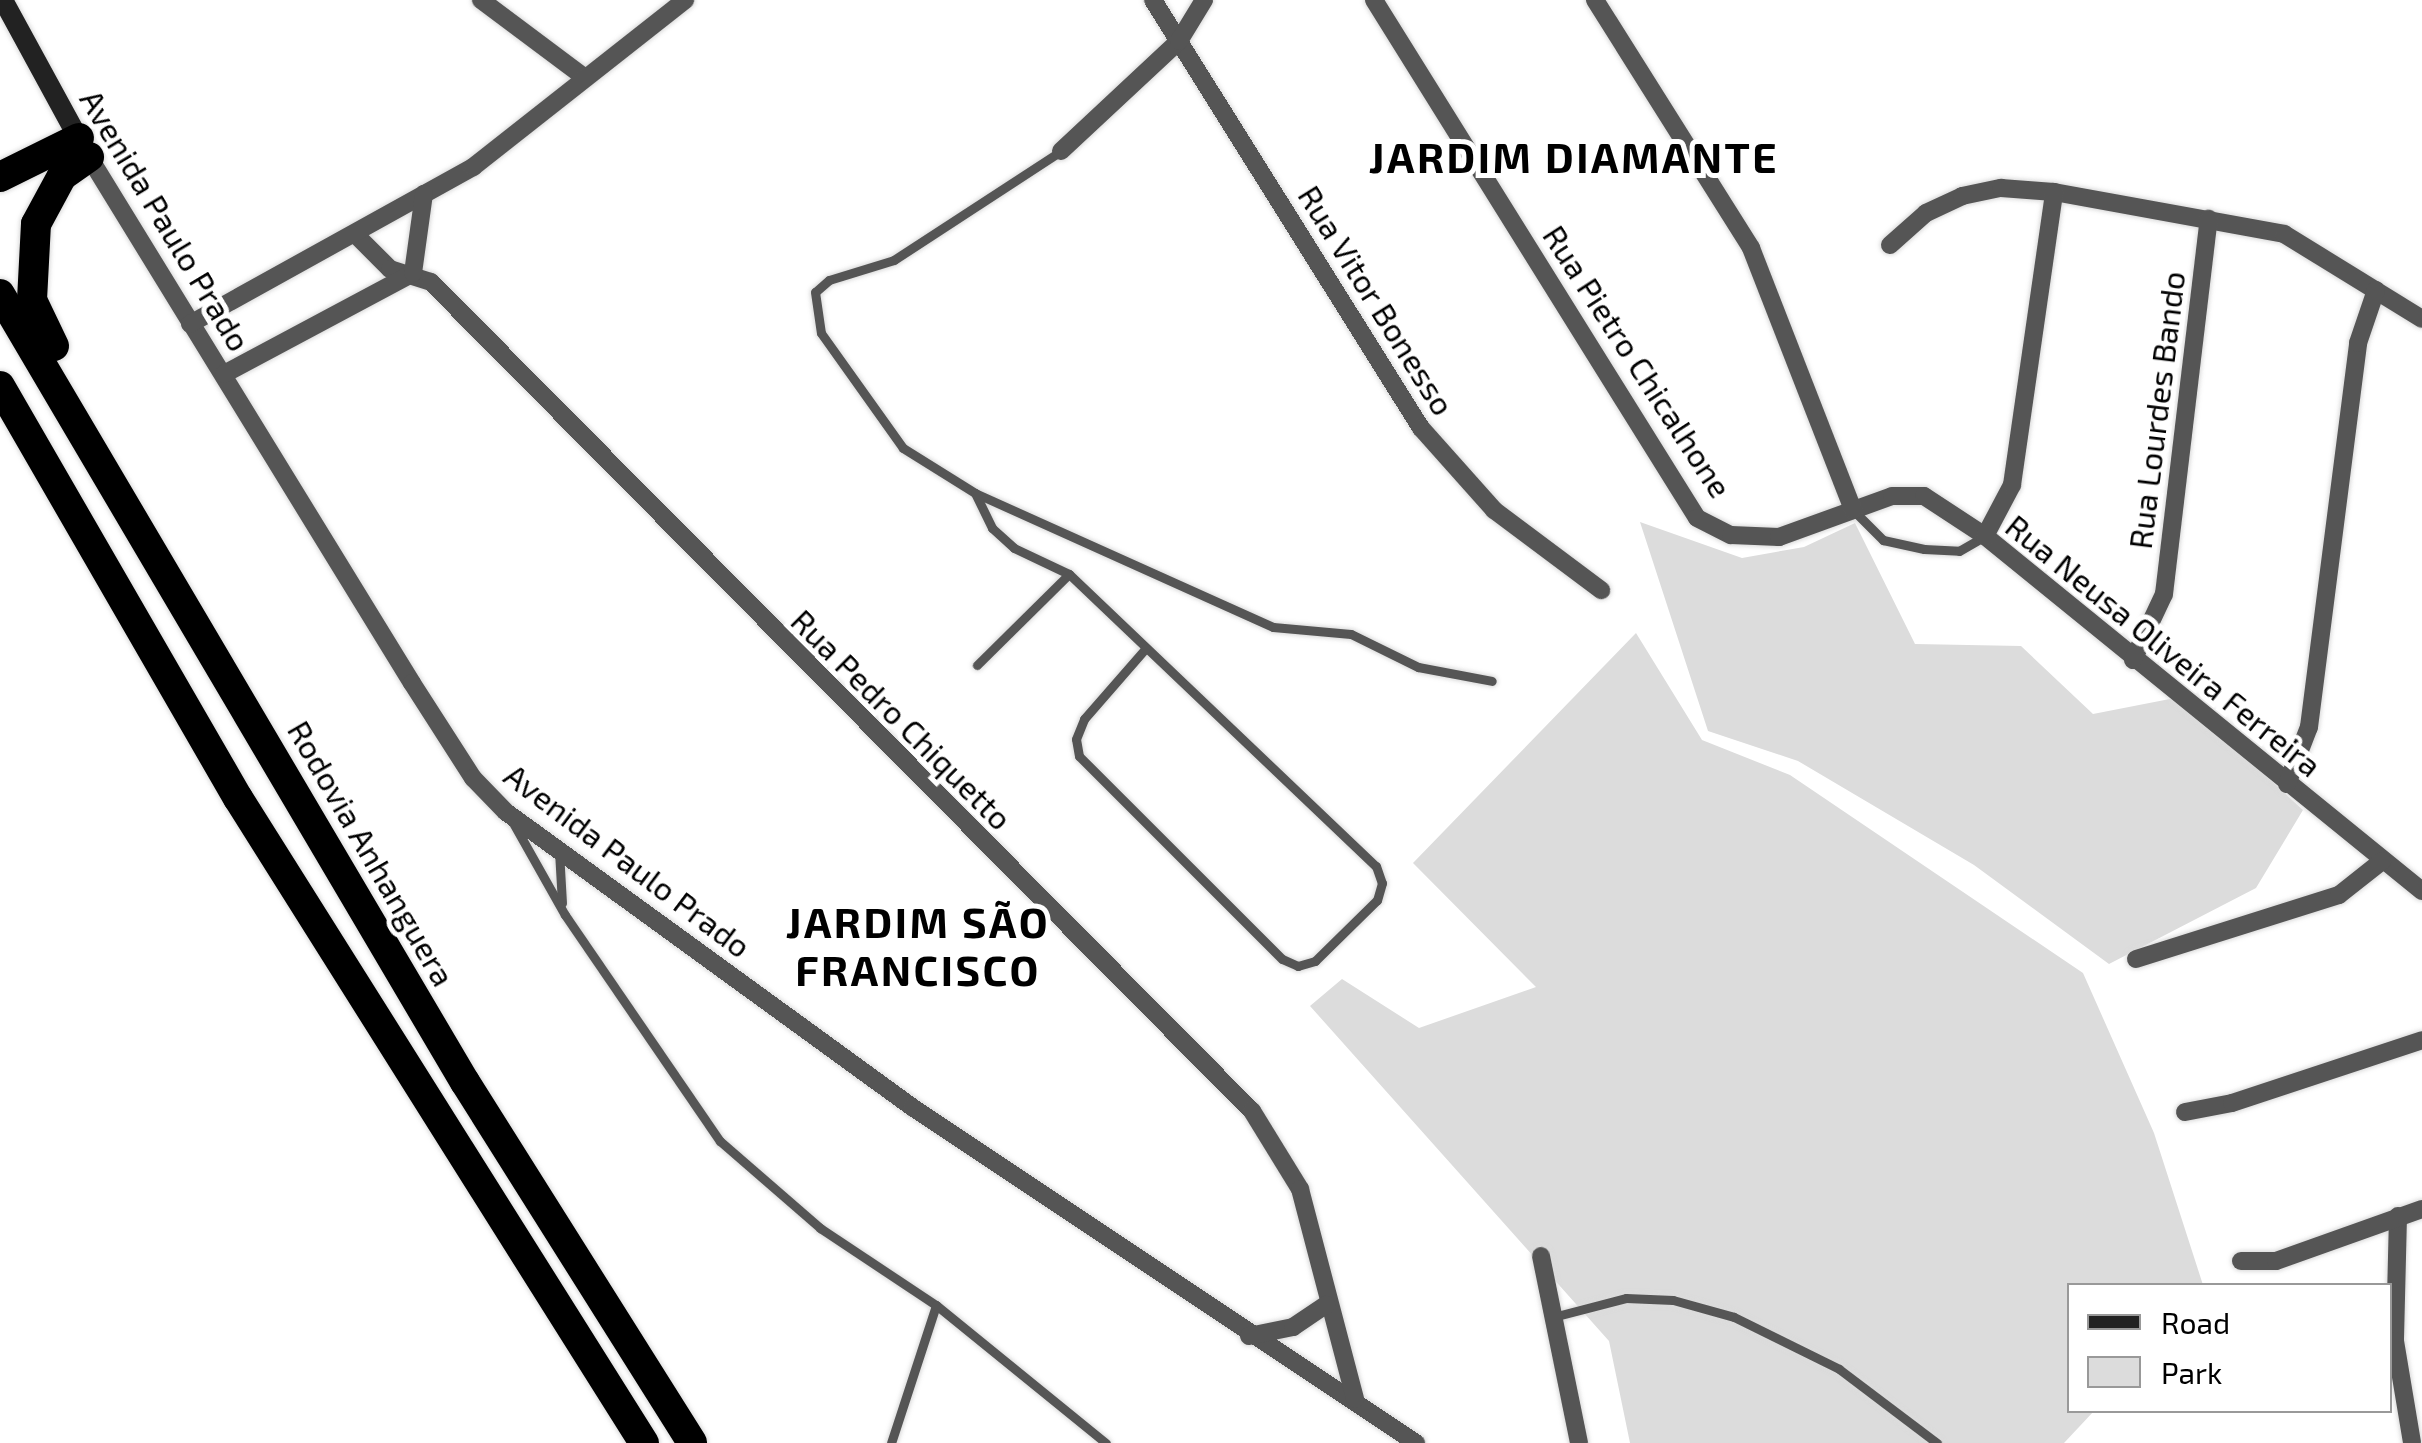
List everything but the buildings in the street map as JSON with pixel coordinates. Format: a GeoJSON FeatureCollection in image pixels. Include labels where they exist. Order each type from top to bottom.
{"type":"FeatureCollection","features":[{"type":"Feature","properties":{"kind":"highway"},"geometry":{"type":"LineString","coordinates":[[0,177],[84,147]]}},
{"type":"Feature","properties":{"kind":"highway"},"geometry":{"type":"LineString","coordinates":[[84,147],[46,198],[29,276],[41,325],[124,464],[120,490]]}},
{"type":"Feature","properties":{"kind":"highway","name":"Rodovia Anhanguera"},"geometry":{"type":"LineString","coordinates":[[0,294],[120,490],[465,1082],[692,1443]]}},
{"type":"Feature","properties":{"kind":"highway"},"geometry":{"type":"LineString","coordinates":[[0,386],[238,798],[644,1443]]}},
{"type":"Feature","properties":{"kind":"highway"},"geometry":{"type":"LineString","coordinates":[[0,425],[32,474],[60,490]]}},
{"type":"Feature","properties":{"kind":"street","name":"Avenida Paulo Prado"},"geometry":{"type":"LineString","coordinates":[[3,0],[84,147],[412,684],[473,778],[506,812],[912,1107],[1248,1336],[1355,1399],[1416,1443]]}},
{"type":"Feature","properties":{"kind":"street"},"geometry":{"type":"LineString","coordinates":[[481,0],[584,77]]}},
{"type":"Feature","properties":{"kind":"street"},"geometry":{"type":"LineString","coordinates":[[190,324],[355,234],[504,145],[584,77],[685,0]]}},
{"type":"Feature","properties":{"kind":"street","name":"Rua Vitor Bonesso"},"geometry":{"type":"LineString","coordinates":[[1153,0],[1446,461],[1494,510],[1600,590]]}},
{"type":"Feature","properties":{"kind":"street"},"geometry":{"type":"LineString","coordinates":[[1062,151],[1179,41],[1204,0]]}},
{"type":"Feature","properties":{"kind":"street","name":"Rua Pietro Chicalhone"},"geometry":{"type":"LineString","coordinates":[[1374,0],[1697,518],[1731,535],[1780,537],[1853,510]]}},
{"type":"Feature","properties":{"kind":"street"},"geometry":{"type":"LineString","coordinates":[[1602,2],[1751,248],[1853,510]]}},
{"type":"Feature","properties":{"kind":"street"},"geometry":{"type":"LineString","coordinates":[[1890,245],[1926,214],[1978,191],[2054,192],[2284,234],[2422,318]]}},
{"type":"Feature","properties":{"kind":"street"},"geometry":{"type":"LineString","coordinates":[[1985,536],[2012,485],[2054,192]]}},
{"type":"Feature","properties":{"kind":"street"},"geometry":{"type":"LineString","coordinates":[[224,374],[413,273],[424,194]]}},
{"type":"Feature","properties":{"kind":"street","name":"Rua Lourdes Bando"},"geometry":{"type":"LineString","coordinates":[[2132,660],[2164,594],[2209,219]]}},
{"type":"Feature","properties":{"kind":"street","name":"Rua Pedro Chiquetto"},"geometry":{"type":"LineString","coordinates":[[355,234],[390,269],[413,273],[431,282],[1252,1110],[1292,1169],[1355,1399]]}},
{"type":"Feature","properties":{"kind":"street"},"geometry":{"type":"LineString","coordinates":[[2288,784],[2309,726],[2358,343],[2376,290]]}},
{"type":"Feature","properties":{"kind":"street","name":"Rua Neusa Oliveira Ferreira"},"geometry":{"type":"LineString","coordinates":[[1853,510],[1914,494],[1985,536],[2132,660],[2422,891]]}},
{"type":"Feature","properties":{"kind":"street"},"geometry":{"type":"LineString","coordinates":[[2136,959],[2339,896],[2382,861]]}},
{"type":"Feature","properties":{"kind":"street"},"geometry":{"type":"LineString","coordinates":[[2184,1112],[2232,1103],[2422,1040]]}},
{"type":"Feature","properties":{"kind":"street"},"geometry":{"type":"LineString","coordinates":[[2240,1261],[2276,1261],[2422,1209]]}},
{"type":"Feature","properties":{"kind":"street"},"geometry":{"type":"LineString","coordinates":[[2398,1216],[2394,1341],[2412,1443]]}},
{"type":"Feature","properties":{"kind":"street"},"geometry":{"type":"LineString","coordinates":[[1541,1256],[1579,1443]]}},
{"type":"Feature","properties":{"kind":"street"},"geometry":{"type":"LineString","coordinates":[[1248,1336],[1293,1326],[1326,1304]]}},
{"type":"Feature","properties":{"kind":"street"},"geometry":{"type":"LineString","coordinates":[[1303,1371],[1332,1368],[1341,1356]]}},
{"type":"Feature","properties":{"kind":"lane"},"geometry":{"type":"LineString","coordinates":[[1062,151],[894,260],[830,280],[816,292],[821,333],[904,448],[975,493],[1273,627],[1351,634],[1418,666],[1492,682]]}},
{"type":"Feature","properties":{"kind":"lane"},"geometry":{"type":"LineString","coordinates":[[975,493],[992,528],[1014,548],[1069,574],[1376,866],[1382,883],[1377,900],[1316,961],[1298,966],[1282,959],[1078,756],[1076,739],[1084,720],[1146,648]]}},
{"type":"Feature","properties":{"kind":"lane"},"geometry":{"type":"LineString","coordinates":[[1853,510],[1883,540],[1924,550],[1960,551],[1985,536]]}},
{"type":"Feature","properties":{"kind":"lane"},"geometry":{"type":"LineString","coordinates":[[977,665],[1069,574]]}},
{"type":"Feature","properties":{"kind":"lane"},"geometry":{"type":"LineString","coordinates":[[506,812],[566,915],[720,1140],[820,1228],[936,1305],[1106,1443]]}},
{"type":"Feature","properties":{"kind":"lane"},"geometry":{"type":"LineString","coordinates":[[558,851],[556,875],[566,915]]}},
{"type":"Feature","properties":{"kind":"lane"},"geometry":{"type":"LineString","coordinates":[[1553,1317],[1626,1298],[1673,1300],[1734,1317],[1839,1369],[1937,1443]]}},
{"type":"Feature","properties":{"kind":"lane"},"geometry":{"type":"LineString","coordinates":[[891,1443],[936,1305]]}},
{"type":"Feature","properties":{"kind":"green space"},"geometry":{"type":"Polygon","coordinates":[[[1640,522],[1742,558],[1804,547],[1855,523],[1915,644],[2021,646],[2093,714],[2180,697],[2303,810],[2256,888],[2109,964],[1974,865],[1798,761],[1708,731],[1640,522]]]}},
{"type":"Feature","properties":{"kind":"green space"},"geometry":{"type":"Polygon","coordinates":[[[1636,633],[1702,740],[1790,775],[2083,973],[2154,1133],[2202,1283],[2067,1283],[2067,1413],[2092,1413],[2064,1443],[1630,1443],[1609,1341],[1310,1006],[1342,979],[1419,1028],[1536,987],[1413,863],[1636,633]]]}},
{"type":"Feature","properties":{"kind":"district","name":"JARDIM DIAMANTE"},"geometry":{"type":"Point","coordinates":[1574,156]}},
{"type":"Feature","properties":{"kind":"district","name":"JARDIM SÃO FRANCISCO"},"geometry":{"type":"Point","coordinates":[918,945]}}]}
